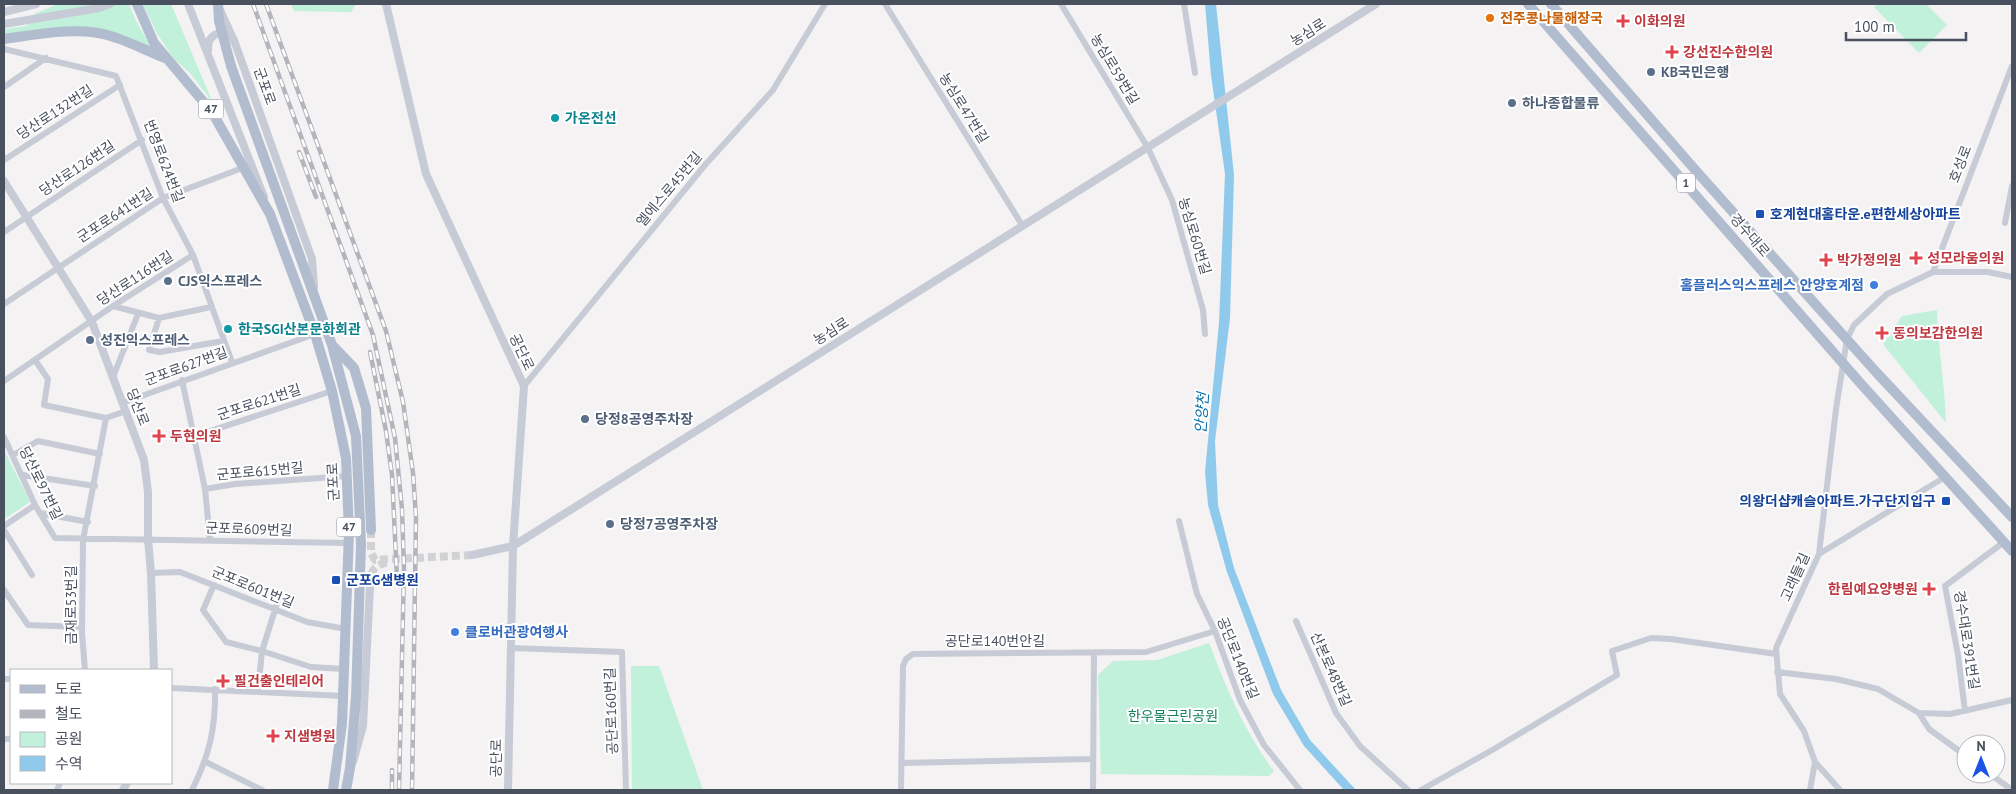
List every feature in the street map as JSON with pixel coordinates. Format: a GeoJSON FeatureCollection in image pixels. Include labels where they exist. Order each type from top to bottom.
{"type":"FeatureCollection","features":[{"type":"Feature","properties":{"kind":"main road","name":"군포로"},"geometry":{"type":"LineString","coordinates":[[137,4],[154,43],[212,112],[270,214],[315,334],[332,391],[343,438],[347,476],[349,544],[343,696],[338,760],[332,790]]}},
{"type":"Feature","properties":{"kind":"main road","name":"군포로"},"geometry":{"type":"LineString","coordinates":[[218,4],[219,20],[231,66],[332,345],[356,436],[362,532],[356,696],[350,768],[346,790]]}},
{"type":"Feature","properties":{"kind":"main road","name":"경수대로"},"geometry":{"type":"LineString","coordinates":[[1528,4],[2012,551]]}},
{"type":"Feature","properties":{"kind":"main road","name":"경수대로"},"geometry":{"type":"LineString","coordinates":[[1553,5],[1697,172],[1847,339],[2012,517]]}},
{"type":"Feature","properties":{"kind":"main road"},"geometry":{"type":"LineString","coordinates":[[4,39],[67,31],[94,32],[125,41],[167,58]]}},
{"type":"Feature","properties":{"kind":"main road"},"geometry":{"type":"LineString","coordinates":[[332,345],[354,368],[366,408],[371,530]]}},
{"type":"Feature","properties":{"kind":"street"},"geometry":{"type":"LineString","coordinates":[[4,12],[36,4]]}},
{"type":"Feature","properties":{"kind":"street"},"geometry":{"type":"LineString","coordinates":[[4,24],[99,8],[110,4]]}},
{"type":"Feature","properties":{"kind":"street","name":"군포로"},"geometry":{"type":"LineString","coordinates":[[188,4],[270,214]]}},
{"type":"Feature","properties":{"kind":"street","name":"군포로"},"geometry":{"type":"LineString","coordinates":[[218,4],[235,43],[312,259],[314,294]]}},
{"type":"Feature","properties":{"kind":"street","name":"공단로"},"geometry":{"type":"LineString","coordinates":[[386,4],[426,174],[524,386],[513,546],[508,790]]}},
{"type":"Feature","properties":{"kind":"street","name":"엘에스로45번길"},"geometry":{"type":"LineString","coordinates":[[524,386],[705,164],[773,90],[825,4]]}},
{"type":"Feature","properties":{"kind":"street","name":"농심로47번길"},"geometry":{"type":"LineString","coordinates":[[884,4],[1022,225]]}},
{"type":"Feature","properties":{"kind":"street","name":"농심로59번길"},"geometry":{"type":"LineString","coordinates":[[1061,4],[1148,148]]}},
{"type":"Feature","properties":{"kind":"street"},"geometry":{"type":"LineString","coordinates":[[1184,4],[1195,73]]}},
{"type":"Feature","properties":{"kind":"street","name":"농심로"},"geometry":{"type":"LineString","coordinates":[[472,555],[513,546],[1376,4]]}},
{"type":"Feature","properties":{"kind":"street"},"geometry":{"type":"LineString","coordinates":[[208,52],[208,42],[212,36],[218,33],[227,36],[235,43]]}},
{"type":"Feature","properties":{"kind":"street"},"geometry":{"type":"LineString","coordinates":[[4,49],[116,76],[120,85]]}},
{"type":"Feature","properties":{"kind":"street"},"geometry":{"type":"LineString","coordinates":[[4,87],[46,58]]}},
{"type":"Feature","properties":{"kind":"street","name":"호성로"},"geometry":{"type":"LineString","coordinates":[[1933,272],[2012,66]]}},
{"type":"Feature","properties":{"kind":"street","name":"번영로624번길"},"geometry":{"type":"LineString","coordinates":[[120,85],[163,198],[192,255],[232,362]]}},
{"type":"Feature","properties":{"kind":"street","name":"당산로132번길"},"geometry":{"type":"LineString","coordinates":[[4,160],[120,85]]}},
{"type":"Feature","properties":{"kind":"street","name":"당산로126번길"},"geometry":{"type":"LineString","coordinates":[[4,232],[142,140]]}},
{"type":"Feature","properties":{"kind":"street","name":"농심로60번길"},"geometry":{"type":"LineString","coordinates":[[1148,148],[1172,200],[1203,310],[1205,334]]}},
{"type":"Feature","properties":{"kind":"street","name":"군포로641번길"},"geometry":{"type":"LineString","coordinates":[[4,304],[163,198],[245,167]]}},
{"type":"Feature","properties":{"kind":"street","name":"당산로"},"geometry":{"type":"LineString","coordinates":[[4,181],[92,322],[144,460],[148,492],[148,539],[154,669]]}},
{"type":"Feature","properties":{"kind":"street"},"geometry":{"type":"LineString","coordinates":[[2006,222],[2012,186]]}},
{"type":"Feature","properties":{"kind":"street","name":"당산로116번길"},"geometry":{"type":"LineString","coordinates":[[4,381],[113,306],[192,255]]}},
{"type":"Feature","properties":{"kind":"street"},"geometry":{"type":"LineString","coordinates":[[1847,339],[1854,324],[1887,294],[1933,272],[1988,272],[2012,277]]}},
{"type":"Feature","properties":{"kind":"street"},"geometry":{"type":"LineString","coordinates":[[113,306],[159,318],[210,307]]}},
{"type":"Feature","properties":{"kind":"street"},"geometry":{"type":"LineString","coordinates":[[113,377],[138,314]]}},
{"type":"Feature","properties":{"kind":"street"},"geometry":{"type":"LineString","coordinates":[[159,318],[150,350],[160,352],[223,341]]}},
{"type":"Feature","properties":{"kind":"street","name":"군포로627번길"},"geometry":{"type":"LineString","coordinates":[[122,402],[315,334]]}},
{"type":"Feature","properties":{"kind":"street","name":"고래들길"},"geometry":{"type":"LineString","coordinates":[[1815,762],[1804,732],[1780,694],[1776,648],[1820,554],[1847,339]]}},
{"type":"Feature","properties":{"kind":"street"},"geometry":{"type":"LineString","coordinates":[[36,360],[48,379],[44,405],[106,418],[126,411]]}},
{"type":"Feature","properties":{"kind":"street"},"geometry":{"type":"LineString","coordinates":[[182,380],[192,437],[205,489],[210,540]]}},
{"type":"Feature","properties":{"kind":"street","name":"군포로621번길"},"geometry":{"type":"LineString","coordinates":[[192,437],[332,391]]}},
{"type":"Feature","properties":{"kind":"street","name":"금재로53번길"},"geometry":{"type":"LineString","coordinates":[[85,669],[82,627],[83,540],[95,486],[106,418]]}},
{"type":"Feature","properties":{"kind":"street","name":"당산로97번길"},"geometry":{"type":"LineString","coordinates":[[4,436],[40,513],[55,538],[83,540],[148,539]]}},
{"type":"Feature","properties":{"kind":"street"},"geometry":{"type":"LineString","coordinates":[[13,455],[38,442],[100,454]]}},
{"type":"Feature","properties":{"kind":"street"},"geometry":{"type":"LineString","coordinates":[[22,476],[95,486]]}},
{"type":"Feature","properties":{"kind":"street","name":"군포로615번길"},"geometry":{"type":"LineString","coordinates":[[205,489],[235,484],[347,476]]}},
{"type":"Feature","properties":{"kind":"street"},"geometry":{"type":"LineString","coordinates":[[1820,554],[1945,477]]}},
{"type":"Feature","properties":{"kind":"street"},"geometry":{"type":"LineString","coordinates":[[4,526],[36,505]]}},
{"type":"Feature","properties":{"kind":"street"},"geometry":{"type":"LineString","coordinates":[[40,513],[88,522]]}},
{"type":"Feature","properties":{"kind":"street","name":"공단로140번길"},"geometry":{"type":"LineString","coordinates":[[1179,521],[1197,594],[1215,631],[1240,700],[1264,745],[1300,790]]}},
{"type":"Feature","properties":{"kind":"street"},"geometry":{"type":"LineString","coordinates":[[4,530],[32,575]]}},
{"type":"Feature","properties":{"kind":"street","name":"군포로609번길"},"geometry":{"type":"LineString","coordinates":[[148,539],[349,544]]}},
{"type":"Feature","properties":{"kind":"street","name":"경수대로391번길"},"geometry":{"type":"LineString","coordinates":[[1965,711],[1958,655],[1945,586],[2004,542]]}},
{"type":"Feature","properties":{"kind":"street","name":"군포로601번길"},"geometry":{"type":"LineString","coordinates":[[151,572],[180,572],[307,622],[346,629]]}},
{"type":"Feature","properties":{"kind":"street"},"geometry":{"type":"LineString","coordinates":[[214,585],[203,610],[226,642],[262,651],[311,667],[344,669]]}},
{"type":"Feature","properties":{"kind":"street"},"geometry":{"type":"LineString","coordinates":[[350,768],[357,750],[362,726],[370,586]]}},
{"type":"Feature","properties":{"kind":"street"},"geometry":{"type":"LineString","coordinates":[[4,590],[28,625],[82,627]]}},
{"type":"Feature","properties":{"kind":"street"},"geometry":{"type":"LineString","coordinates":[[258,691],[262,651],[280,594]]}},
{"type":"Feature","properties":{"kind":"street","name":"산본로48번길"},"geometry":{"type":"LineString","coordinates":[[1296,621],[1336,713],[1360,746],[1408,790]]}},
{"type":"Feature","properties":{"kind":"street","name":"공단로140번안길"},"geometry":{"type":"LineString","coordinates":[[901,790],[903,666],[906,659],[913,654],[1146,652],[1215,631]]}},
{"type":"Feature","properties":{"kind":"street"},"geometry":{"type":"LineString","coordinates":[[1421,790],[1494,749],[1617,675],[1612,651],[1651,638],[1671,638],[1776,654]]}},
{"type":"Feature","properties":{"kind":"street","name":"공단로160번길"},"geometry":{"type":"LineString","coordinates":[[511,648],[622,652],[626,790]]}},
{"type":"Feature","properties":{"kind":"street"},"geometry":{"type":"LineString","coordinates":[[1093,790],[1094,653]]}},
{"type":"Feature","properties":{"kind":"street"},"geometry":{"type":"LineString","coordinates":[[1777,672],[1836,679],[1878,689],[1919,713],[1929,729],[1956,749]]}},
{"type":"Feature","properties":{"kind":"street"},"geometry":{"type":"LineString","coordinates":[[172,688],[343,696]]}},
{"type":"Feature","properties":{"kind":"street"},"geometry":{"type":"LineString","coordinates":[[192,790],[206,762],[213,732],[215,689]]}},
{"type":"Feature","properties":{"kind":"street"},"geometry":{"type":"LineString","coordinates":[[1919,713],[1950,714],[2012,700]]}},
{"type":"Feature","properties":{"kind":"street"},"geometry":{"type":"LineString","coordinates":[[901,763],[1093,759]]}},
{"type":"Feature","properties":{"kind":"street"},"geometry":{"type":"LineString","coordinates":[[206,762],[262,790]]}},
{"type":"Feature","properties":{"kind":"street"},"geometry":{"type":"LineString","coordinates":[[1810,790],[1815,762]]}},
{"type":"Feature","properties":{"kind":"street"},"geometry":{"type":"LineString","coordinates":[[1815,762],[1840,790]]}},
{"type":"Feature","properties":{"kind":"green space"},"geometry":{"type":"Polygon","coordinates":[[[58,4],[129,4],[136,21],[152,49],[100,29],[4,36],[4,29],[27,26],[34,14],[58,4]]]}},
{"type":"Feature","properties":{"kind":"green space"},"geometry":{"type":"Polygon","coordinates":[[[143,4],[171,4],[213,103],[190,73],[174,59],[156,32],[143,4]]]}},
{"type":"Feature","properties":{"kind":"green space"},"geometry":{"type":"Polygon","coordinates":[[[291,4],[356,4],[351,12],[294,11],[291,4]]]}},
{"type":"Feature","properties":{"kind":"green space"},"geometry":{"type":"Polygon","coordinates":[[[1877,4],[1926,4],[1947,25],[1919,53],[1874,7],[1877,4]]]}},
{"type":"Feature","properties":{"kind":"green space"},"geometry":{"type":"Polygon","coordinates":[[[1937,310],[1946,423],[1883,344],[1902,316],[1937,310]]]}},
{"type":"Feature","properties":{"kind":"green space"},"geometry":{"type":"Polygon","coordinates":[[[4,450],[30,502],[4,519],[4,450]]]}},
{"type":"Feature","properties":{"kind":"green space","name":"한우물근린공원"},"geometry":{"type":"Polygon","coordinates":[[[1209,643],[1245,725],[1274,771],[1269,776],[1101,774],[1098,675],[1113,661],[1157,660],[1209,643]]]}},
{"type":"Feature","properties":{"kind":"green space"},"geometry":{"type":"Polygon","coordinates":[[[631,666],[659,666],[703,790],[632,790],[631,666]]]}},
{"type":"Feature","properties":{"kind":"water"},"geometry":{"type":"Polygon","coordinates":[[[1205,4],[1216,4],[1234,175],[1230,318],[1215,441],[1218,505],[1234,568],[1281,690],[1310,740],[1356,790],[1344,790],[1304,746],[1273,694],[1227,572],[1208,505],[1205,472],[1219,323],[1225,174],[1211,75],[1205,4]]]}},
{"type":"Feature","properties":{"kind":"tunnel"},"geometry":{"type":"LineString","coordinates":[[371,530],[371,553],[375,560],[472,555]]}},
{"type":"Feature","properties":{"kind":"tunnel"},"geometry":{"type":"LineString","coordinates":[[370,586],[373,570],[379,565],[388,562]]}},
{"type":"Feature","properties":{"kind":"railway"},"geometry":{"type":"LineString","coordinates":[[253,4],[373,335],[395,438],[402,509],[404,569],[399,790]]}},
{"type":"Feature","properties":{"kind":"railway"},"geometry":{"type":"LineString","coordinates":[[266,4],[386,331],[403,402],[413,473],[416,517],[412,790]]}},
{"type":"Feature","properties":{"kind":"railway"},"geometry":{"type":"LineString","coordinates":[[299,152],[316,197]]}},
{"type":"Feature","properties":{"kind":"railway"},"geometry":{"type":"LineString","coordinates":[[370,352],[386,431],[392,475],[397,578]]}},
{"type":"Feature","properties":{"kind":"railway"},"geometry":{"type":"LineString","coordinates":[[392,770],[392,790]]}},
{"type":"Feature","properties":{"kind":"place","name":"전주콩나물해장국"},"geometry":{"type":"Point","coordinates":[1490,18]}},
{"type":"Feature","properties":{"kind":"place","name":"이화의원"},"geometry":{"type":"Point","coordinates":[1623,21]}},
{"type":"Feature","properties":{"kind":"place","name":"강선진수한의원"},"geometry":{"type":"Point","coordinates":[1672,52]}},
{"type":"Feature","properties":{"kind":"place","name":"KB국민은행"},"geometry":{"type":"Point","coordinates":[1651,72]}},
{"type":"Feature","properties":{"kind":"place","name":"하나종합물류"},"geometry":{"type":"Point","coordinates":[1512,103]}},
{"type":"Feature","properties":{"kind":"place","name":"가온전선"},"geometry":{"type":"Point","coordinates":[555,118]}},
{"type":"Feature","properties":{"kind":"place","name":"호계현대홈타운.e편한세상아파트"},"geometry":{"type":"Point","coordinates":[1760,214]}},
{"type":"Feature","properties":{"kind":"place","name":"성모라움의원"},"geometry":{"type":"Point","coordinates":[1916,258]}},
{"type":"Feature","properties":{"kind":"place","name":"박가정의원"},"geometry":{"type":"Point","coordinates":[1826,260]}},
{"type":"Feature","properties":{"kind":"place","name":"CJS익스프레스"},"geometry":{"type":"Point","coordinates":[168,281]}},
{"type":"Feature","properties":{"kind":"place","name":"홈플러스익스프레스 안양호계점"},"geometry":{"type":"Point","coordinates":[1874,285]}},
{"type":"Feature","properties":{"kind":"place","name":"한국SGI산본문화회관"},"geometry":{"type":"Point","coordinates":[228,329]}},
{"type":"Feature","properties":{"kind":"place","name":"동의보감한의원"},"geometry":{"type":"Point","coordinates":[1882,333]}},
{"type":"Feature","properties":{"kind":"place","name":"성진익스프레스"},"geometry":{"type":"Point","coordinates":[90,340]}},
{"type":"Feature","properties":{"kind":"place","name":"당정8공영주차장"},"geometry":{"type":"Point","coordinates":[585,419]}},
{"type":"Feature","properties":{"kind":"place","name":"두현의원"},"geometry":{"type":"Point","coordinates":[159,436]}},
{"type":"Feature","properties":{"kind":"place","name":"의왕더샵캐슬아파트.가구단지입구"},"geometry":{"type":"Point","coordinates":[1946,501]}},
{"type":"Feature","properties":{"kind":"place","name":"당정7공영주차장"},"geometry":{"type":"Point","coordinates":[610,524]}},
{"type":"Feature","properties":{"kind":"place","name":"군포G샘병원"},"geometry":{"type":"Point","coordinates":[336,580]}},
{"type":"Feature","properties":{"kind":"place","name":"한림예요양병원"},"geometry":{"type":"Point","coordinates":[1929,589]}},
{"type":"Feature","properties":{"kind":"place","name":"클로버관광여행사"},"geometry":{"type":"Point","coordinates":[455,632]}},
{"type":"Feature","properties":{"kind":"place","name":"필건출인테리어"},"geometry":{"type":"Point","coordinates":[223,681]}},
{"type":"Feature","properties":{"kind":"place","name":"지샘병원"},"geometry":{"type":"Point","coordinates":[273,736]}},
{"type":"Feature","properties":{"kind":"water label","name":"안양천"},"geometry":{"type":"Point","coordinates":[1202,413]}}]}
